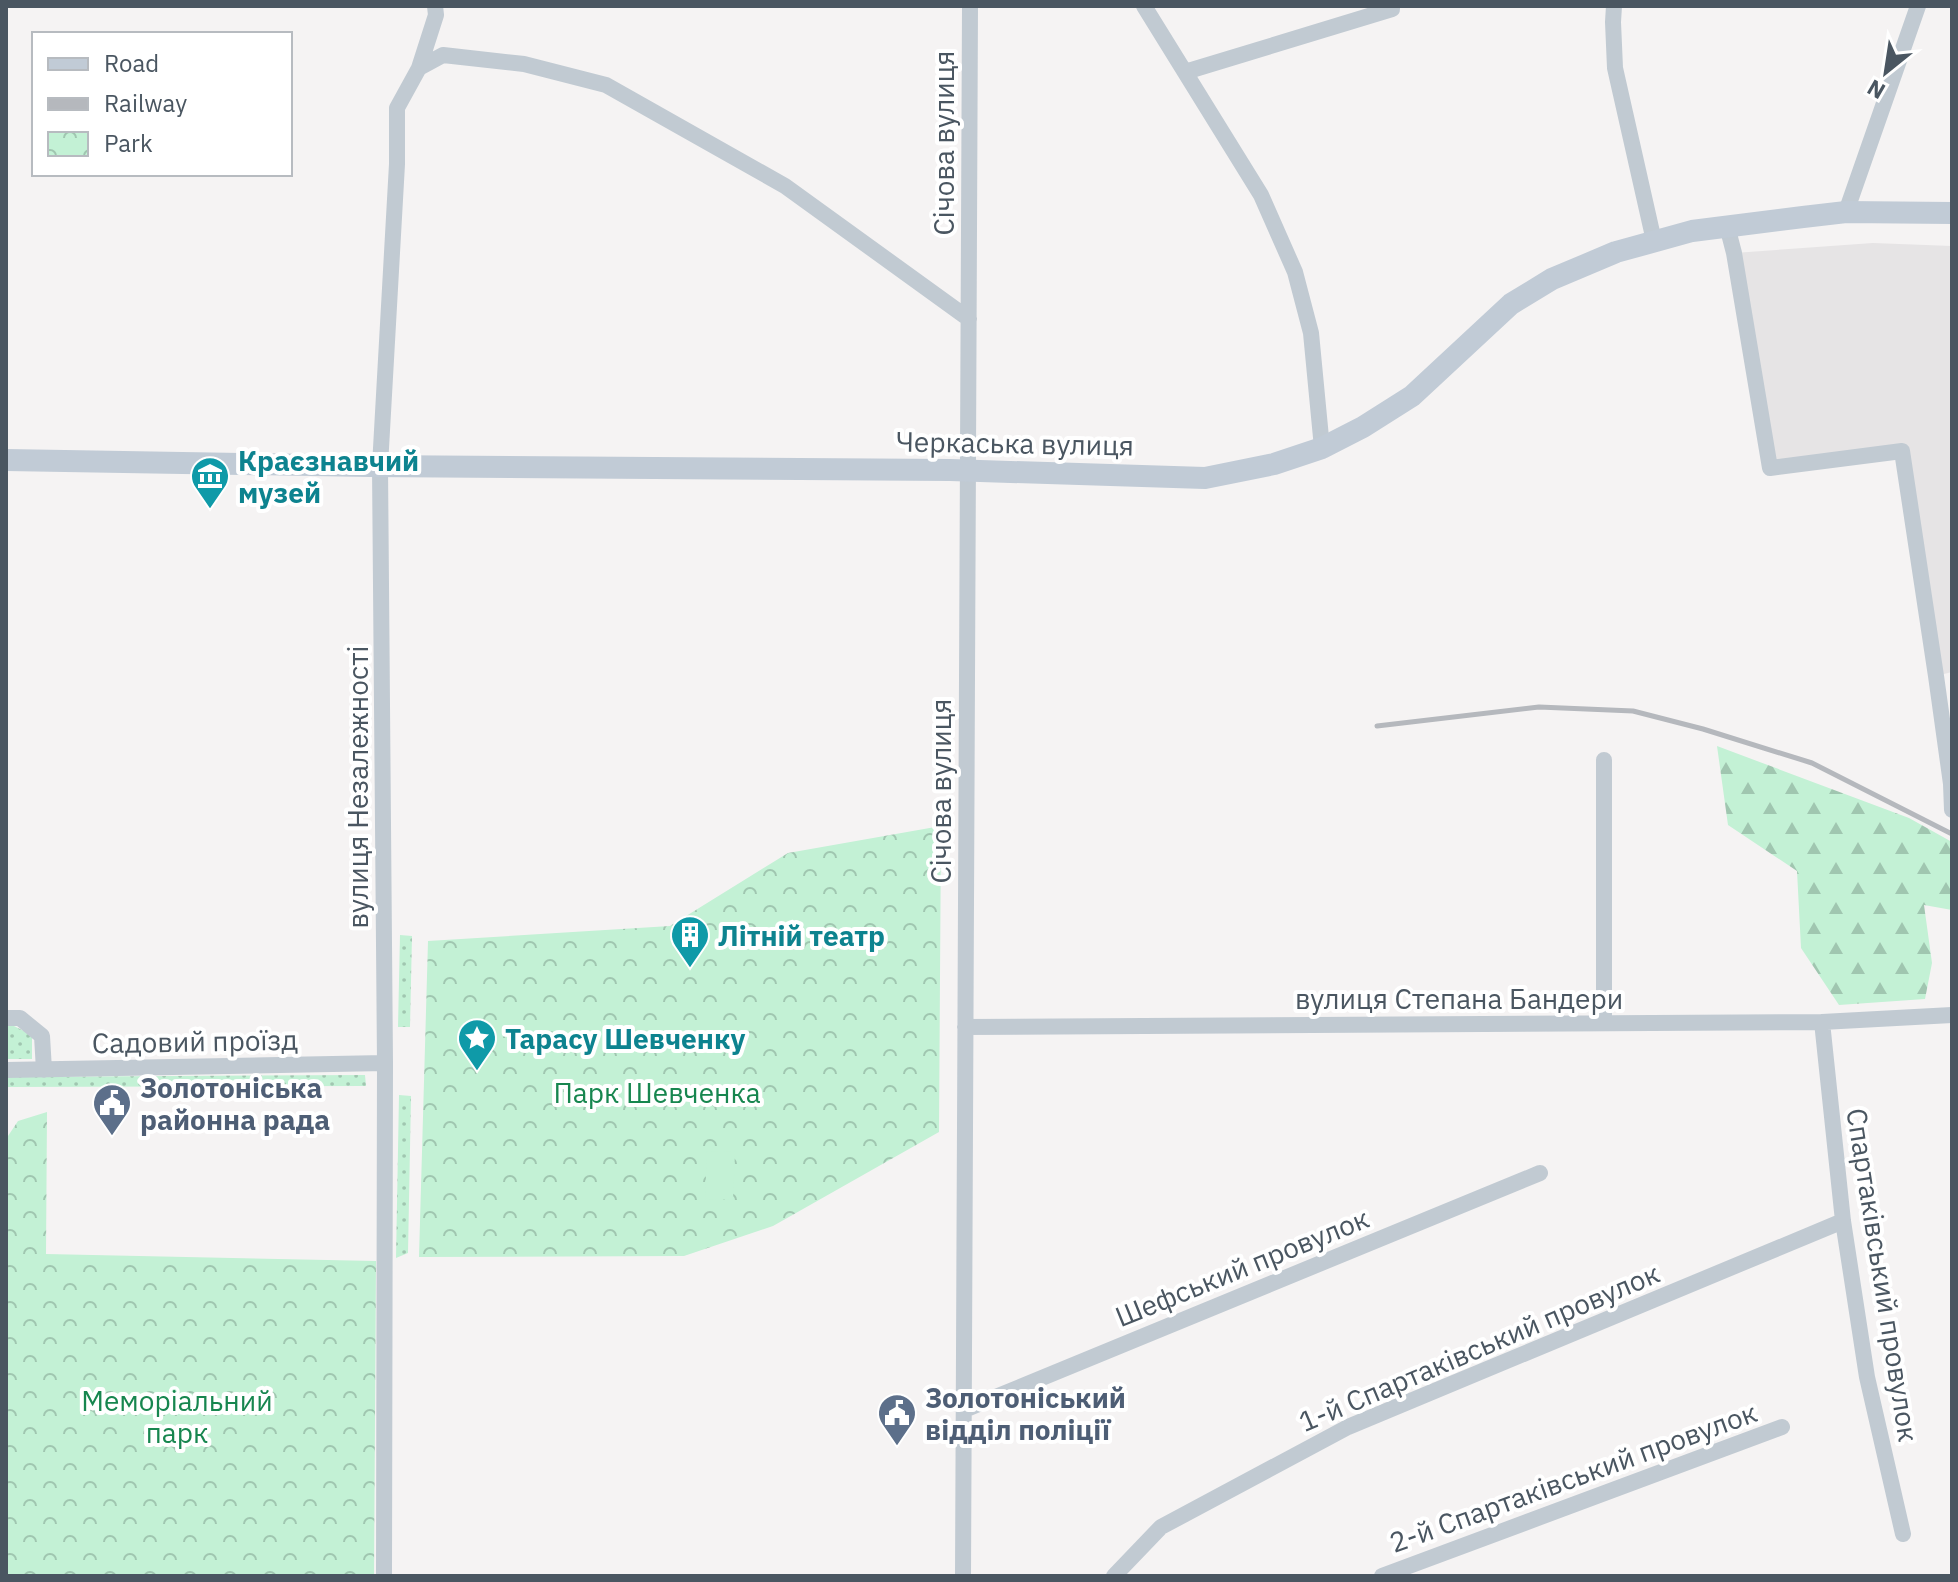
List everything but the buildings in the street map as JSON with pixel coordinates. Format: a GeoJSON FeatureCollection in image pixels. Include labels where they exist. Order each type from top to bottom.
{"type":"FeatureCollection","features":[{"type":"Feature","properties":{"kind":"street","name":"вулиця Незалежності"},"geometry":{"type":"LineString","coordinates":[[384,1576],[385,1063],[380,466],[397,164],[397,108],[419,68],[436,15],[435,6]]}},
{"type":"Feature","properties":{"kind":"street","name":"Січова вулиця"},"geometry":{"type":"LineString","coordinates":[[963,1576],[970,6]]}},
{"type":"Feature","properties":{"kind":"street"},"geometry":{"type":"LineString","coordinates":[[1144,6],[1261,195],[1295,272],[1311,333],[1322,448]]}},
{"type":"Feature","properties":{"kind":"street"},"geometry":{"type":"LineString","coordinates":[[1185,72],[1392,9],[1392,6]]}},
{"type":"Feature","properties":{"kind":"street"},"geometry":{"type":"LineString","coordinates":[[1614,6],[1615,68],[1654,241]]}},
{"type":"Feature","properties":{"kind":"street"},"geometry":{"type":"LineString","coordinates":[[1846,212],[1918,6]]}},
{"type":"Feature","properties":{"kind":"street"},"geometry":{"type":"LineString","coordinates":[[419,68],[443,55],[524,64],[606,85],[785,186],[969,319]]}},
{"type":"Feature","properties":{"kind":"street","name":"Черкаська вулиця"},"geometry":{"type":"LineString","coordinates":[[6,460],[968,471],[1205,478],[1274,464],[1322,448],[1363,427],[1412,396],[1511,304],[1552,279],[1616,252],[1692,231],[1846,212],[1952,213]]}},
{"type":"Feature","properties":{"kind":"street"},"geometry":{"type":"LineString","coordinates":[[1727,226],[1770,468],[1902,451],[1944,674],[1952,810]]}},
{"type":"Feature","properties":{"kind":"street"},"geometry":{"type":"LineString","coordinates":[[1604,760],[1604,1023]]}},
{"type":"Feature","properties":{"kind":"street","name":"вулиця Степана Бандери"},"geometry":{"type":"LineString","coordinates":[[965,1027],[1822,1022],[1952,1015]]}},
{"type":"Feature","properties":{"kind":"street"},"geometry":{"type":"LineString","coordinates":[[6,1018],[20,1018],[42,1036],[44,1070]]}},
{"type":"Feature","properties":{"kind":"street","name":"Спартаківський провулок"},"geometry":{"type":"LineString","coordinates":[[1822,1022],[1843,1221],[1867,1377],[1903,1534]]}},
{"type":"Feature","properties":{"kind":"street","name":"Садовий проїзд"},"geometry":{"type":"LineString","coordinates":[[6,1070],[385,1063]]}},
{"type":"Feature","properties":{"kind":"street","name":"Шефський провулок"},"geometry":{"type":"LineString","coordinates":[[964,1410],[1540,1173]]}},
{"type":"Feature","properties":{"kind":"street","name":"1-й Спартаківський провулок"},"geometry":{"type":"LineString","coordinates":[[1114,1576],[1161,1527],[1348,1427],[1843,1221]]}},
{"type":"Feature","properties":{"kind":"street","name":"2-й Спартаківський провулок"},"geometry":{"type":"LineString","coordinates":[[1382,1576],[1782,1427]]}},
{"type":"Feature","properties":{"kind":"shaded area"},"geometry":{"type":"Polygon","coordinates":[[[1873,243],[1952,246],[1952,672],[1936,676],[1902,451],[1770,468],[1734,253],[1873,243]]]}},
{"type":"Feature","properties":{"kind":"green space"},"geometry":{"type":"Polygon","coordinates":[[[1717,746],[1909,818],[1952,842],[1952,910],[1924,905],[1932,963],[1925,999],[1839,1005],[1801,948],[1797,871],[1728,825],[1717,746]]]}},
{"type":"Feature","properties":{"kind":"green space","name":"Парк Шевченка"},"geometry":{"type":"Polygon","coordinates":[[[941,826],[939,1132],[773,1226],[684,1256],[419,1257],[428,941],[670,926],[788,853],[941,826]]]}},
{"type":"Feature","properties":{"kind":"green space"},"geometry":{"type":"Polygon","coordinates":[[[400,935],[412,936],[410,1027],[398,1027],[400,935]]]}},
{"type":"Feature","properties":{"kind":"green space"},"geometry":{"type":"Polygon","coordinates":[[[6,1026],[14,1026],[32,1035],[32,1059],[6,1059],[6,1026]]]}},
{"type":"Feature","properties":{"kind":"green space"},"geometry":{"type":"Polygon","coordinates":[[[365,1075],[366,1086],[6,1087],[6,1077],[365,1075]]]}},
{"type":"Feature","properties":{"kind":"green space"},"geometry":{"type":"Polygon","coordinates":[[[399,1095],[411,1096],[408,1253],[396,1258],[399,1095]]]}},
{"type":"Feature","properties":{"kind":"green space","name":"Меморіальний парк"},"geometry":{"type":"Polygon","coordinates":[[[47,1112],[46,1254],[376,1261],[374,1576],[6,1576],[6,1139],[18,1121],[47,1112]]]}},
{"type":"Feature","properties":{"kind":"green space"},"geometry":{"type":"Polygon","coordinates":[[[707,1151],[735,1152],[733,1200],[705,1199],[707,1151]]]}},
{"type":"Feature","properties":{"kind":"railway"},"geometry":{"type":"LineString","coordinates":[[1377,726],[1539,707],[1633,711],[1812,763],[1952,834]]}},
{"type":"Feature","properties":{"kind":"place","name":"Краєзнавчий музей"},"geometry":{"type":"Point","coordinates":[210,510]}},
{"type":"Feature","properties":{"kind":"place","name":"Літній театр"},"geometry":{"type":"Point","coordinates":[690,969]}},
{"type":"Feature","properties":{"kind":"place","name":"Тарасу Шевченку"},"geometry":{"type":"Point","coordinates":[477,1072]}},
{"type":"Feature","properties":{"kind":"place","name":"Золотоніська районна рада"},"geometry":{"type":"Point","coordinates":[112,1137]}},
{"type":"Feature","properties":{"kind":"place","name":"Золотоніський відділ поліції"},"geometry":{"type":"Point","coordinates":[897,1447]}}]}
